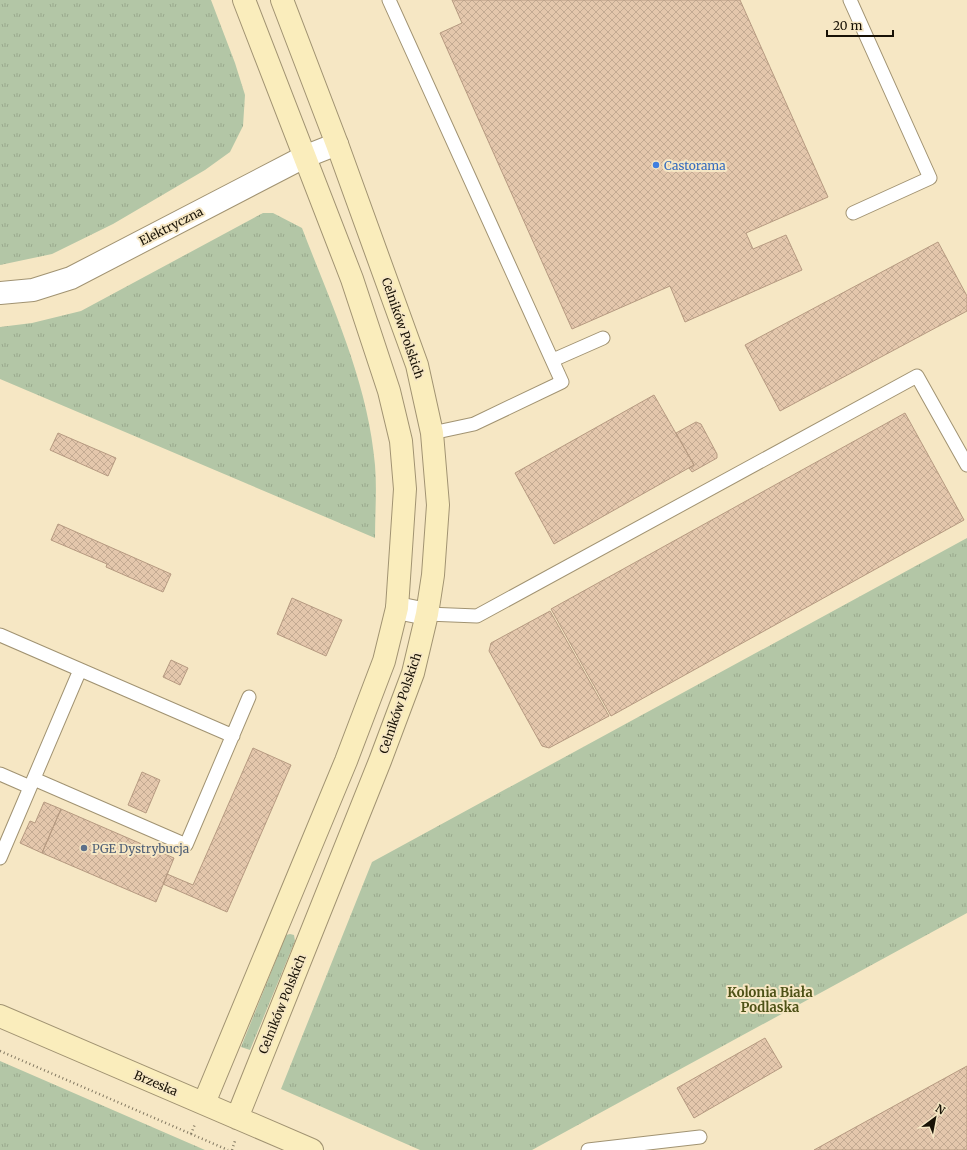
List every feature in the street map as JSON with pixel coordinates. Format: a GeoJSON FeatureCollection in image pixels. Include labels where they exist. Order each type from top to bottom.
{"type":"FeatureCollection","features":[{"type":"Feature","properties":{"kind":"street"},"geometry":{"type":"LineString","coordinates":[[204,1103],[346,761],[384,661],[397,608],[405,489],[401,441],[389,391],[352,279],[244,0]]}},
{"type":"Feature","properties":{"kind":"street","name":"Celników Polskich"},"geometry":{"type":"LineString","coordinates":[[237,1118],[380,761],[413,673],[427,614],[433,575],[438,505],[432,433],[417,365],[337,144],[282,0]]}},
{"type":"Feature","properties":{"kind":"street","name":"Elektryczna"},"geometry":{"type":"LineString","coordinates":[[0,293],[33,290],[71,278],[304,157],[337,144]]}},
{"type":"Feature","properties":{"kind":"street"},"geometry":{"type":"LineString","coordinates":[[397,608],[427,614]]}},
{"type":"Feature","properties":{"kind":"street","name":"Brzeska"},"geometry":{"type":"LineString","coordinates":[[0,1016],[312,1150]]}},
{"type":"Feature","properties":{"kind":"lane"},"geometry":{"type":"LineString","coordinates":[[389,0],[562,382],[474,424],[432,433]]}},
{"type":"Feature","properties":{"kind":"lane"},"geometry":{"type":"LineString","coordinates":[[850,0],[930,178],[854,213]]}},
{"type":"Feature","properties":{"kind":"lane"},"geometry":{"type":"LineString","coordinates":[[553,360],[603,338]]}},
{"type":"Feature","properties":{"kind":"lane"},"geometry":{"type":"LineString","coordinates":[[427,614],[477,616],[917,376],[967,465]]}},
{"type":"Feature","properties":{"kind":"lane"},"geometry":{"type":"LineString","coordinates":[[0,635],[233,736]]}},
{"type":"Feature","properties":{"kind":"lane"},"geometry":{"type":"LineString","coordinates":[[0,858],[80,670]]}},
{"type":"Feature","properties":{"kind":"lane"},"geometry":{"type":"LineString","coordinates":[[0,774],[32,783],[186,845],[250,697]]}},
{"type":"Feature","properties":{"kind":"lane"},"geometry":{"type":"LineString","coordinates":[[588,1150],[700,1137]]}},
{"type":"Feature","properties":{"kind":"path"},"geometry":{"type":"LineString","coordinates":[[0,1051],[228,1150]]}},
{"type":"Feature","properties":{"kind":"green space"},"geometry":{"type":"Polygon","coordinates":[[[0,0],[211,0],[235,63],[245,95],[243,126],[230,152],[205,170],[113,224],[52,254],[0,265],[0,0]]]}},
{"type":"Feature","properties":{"kind":"green space"},"geometry":{"type":"Polygon","coordinates":[[[263,213],[273,213],[302,228],[347,344],[365,404],[371,434],[376,474],[375,538],[0,379],[0,327],[32,323],[81,311],[263,213]]]}},
{"type":"Feature","properties":{"kind":"green space"},"geometry":{"type":"Polygon","coordinates":[[[967,538],[967,913],[532,1150],[420,1150],[281,1089],[372,862],[967,538]]]}},
{"type":"Feature","properties":{"kind":"green space"},"geometry":{"type":"Polygon","coordinates":[[[286,935],[294,935],[295,941],[250,1050],[241,1047],[286,935]]]}},
{"type":"Feature","properties":{"kind":"green space"},"geometry":{"type":"Polygon","coordinates":[[[0,1061],[205,1150],[0,1150],[0,1061]]]}},
{"type":"Feature","properties":{"kind":"building","name":"Castorama"},"geometry":{"type":"Polygon","coordinates":[[[452,0],[740,0],[828,197],[746,233],[753,249],[786,235],[802,270],[685,322],[670,286],[572,329],[440,33],[462,23],[452,0]]]}},
{"type":"Feature","properties":{"kind":"building"},"geometry":{"type":"Polygon","coordinates":[[[938,242],[967,296],[967,311],[780,411],[745,345],[938,242]]]}},
{"type":"Feature","properties":{"kind":"building"},"geometry":{"type":"Polygon","coordinates":[[[654,395],[694,465],[554,544],[515,473],[654,395]]]}},
{"type":"Feature","properties":{"kind":"building"},"geometry":{"type":"Polygon","coordinates":[[[905,413],[964,520],[611,716],[551,609],[905,413]]]}},
{"type":"Feature","properties":{"kind":"building"},"geometry":{"type":"Polygon","coordinates":[[[696,422],[701,424],[717,454],[717,458],[692,472],[689,468],[694,465],[676,433],[696,422]]]}},
{"type":"Feature","properties":{"kind":"building"},"geometry":{"type":"Polygon","coordinates":[[[58,433],[116,458],[108,476],[50,450],[58,433]]]}},
{"type":"Feature","properties":{"kind":"building"},"geometry":{"type":"Polygon","coordinates":[[[58,524],[171,574],[163,592],[106,567],[107,564],[51,540],[58,524]]]}},
{"type":"Feature","properties":{"kind":"building"},"geometry":{"type":"Polygon","coordinates":[[[292,598],[342,620],[326,656],[277,634],[292,598]]]}},
{"type":"Feature","properties":{"kind":"building"},"geometry":{"type":"Polygon","coordinates":[[[550,611],[609,716],[549,748],[542,746],[489,651],[491,643],[550,611]]]}},
{"type":"Feature","properties":{"kind":"building"},"geometry":{"type":"Polygon","coordinates":[[[171,660],[188,668],[180,685],[163,677],[171,660]]]}},
{"type":"Feature","properties":{"kind":"building"},"geometry":{"type":"Polygon","coordinates":[[[253,748],[291,765],[227,912],[163,884],[167,874],[193,885],[253,748]]]}},
{"type":"Feature","properties":{"kind":"building"},"geometry":{"type":"Polygon","coordinates":[[[142,772],[160,780],[146,813],[128,805],[142,772]]]}},
{"type":"Feature","properties":{"kind":"building"},"geometry":{"type":"Polygon","coordinates":[[[44,802],[61,809],[42,853],[20,843],[30,821],[35,823],[44,802]]]}},
{"type":"Feature","properties":{"kind":"building"},"geometry":{"type":"Polygon","coordinates":[[[61,809],[174,858],[156,902],[42,853],[61,809]]]}},
{"type":"Feature","properties":{"kind":"building"},"geometry":{"type":"Polygon","coordinates":[[[765,1038],[782,1067],[694,1118],[677,1088],[765,1038]]]}},
{"type":"Feature","properties":{"kind":"building"},"geometry":{"type":"Polygon","coordinates":[[[967,1066],[967,1149],[814,1150],[967,1066]]]}},
{"type":"Feature","properties":{"kind":"place","name":"Castorama"},"geometry":{"type":"Point","coordinates":[656,165]}},
{"type":"Feature","properties":{"kind":"place","name":"PGE Dystrybucja"},"geometry":{"type":"Point","coordinates":[84,848]}},
{"type":"Feature","properties":{"kind":"district","name":"Kolonia Biała Podlaska"},"geometry":{"type":"Point","coordinates":[770,1000]}}]}
